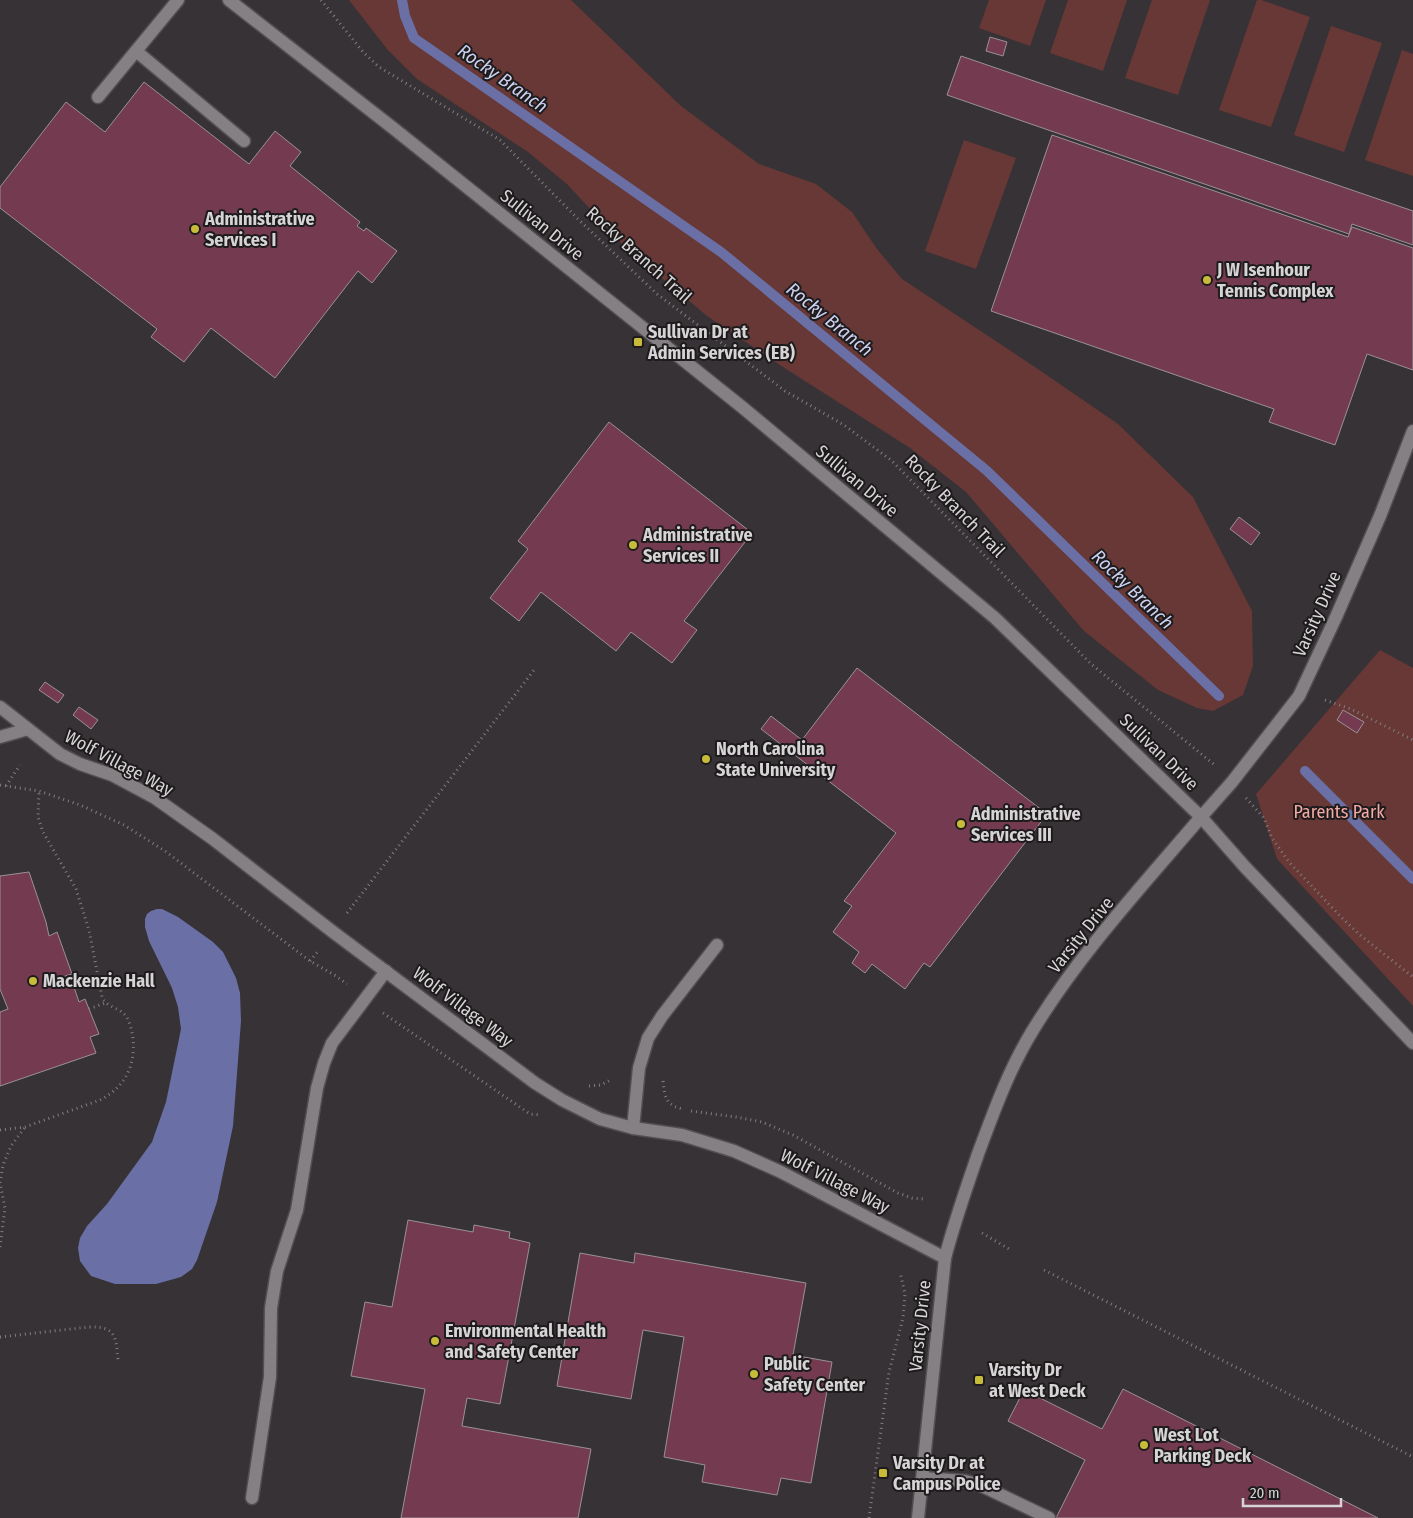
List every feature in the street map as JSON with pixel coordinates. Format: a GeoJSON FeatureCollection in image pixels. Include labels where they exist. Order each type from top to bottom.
{"type":"FeatureCollection","features":[{"type":"Feature","properties":{"kind":"street"},"geometry":{"type":"LineString","coordinates":[[98,97],[178,0]]}},
{"type":"Feature","properties":{"kind":"street","name":"Sullivan Drive"},"geometry":{"type":"LineString","coordinates":[[229,0],[401,134],[742,407],[987,612],[1201,817],[1245,867],[1413,1043]]}},
{"type":"Feature","properties":{"kind":"street"},"geometry":{"type":"LineString","coordinates":[[136,50],[244,141]]}},
{"type":"Feature","properties":{"kind":"street","name":"Varsity Drive"},"geometry":{"type":"LineString","coordinates":[[918,1518],[945,1258],[956,1218],[992,1115],[1010,1072],[1032,1031],[1064,982],[1232,782],[1299,696],[1376,525],[1413,431]]}},
{"type":"Feature","properties":{"kind":"street","name":"Wolf Village Way"},"geometry":{"type":"LineString","coordinates":[[0,707],[60,754],[80,764],[112,775],[154,798],[213,839],[333,932],[535,1083],[562,1100],[600,1119],[633,1128],[682,1136],[734,1151],[781,1172],[945,1258]]}},
{"type":"Feature","properties":{"kind":"street"},"geometry":{"type":"LineString","coordinates":[[0,737],[28,729]]}},
{"type":"Feature","properties":{"kind":"street"},"geometry":{"type":"LineString","coordinates":[[633,1128],[639,1068],[648,1038],[662,1016],[716,945]]}},
{"type":"Feature","properties":{"kind":"street"},"geometry":{"type":"LineString","coordinates":[[252,1498],[270,1378],[272,1308],[277,1271],[298,1210],[317,1088],[332,1043],[386,971]]}},
{"type":"Feature","properties":{"kind":"street"},"geometry":{"type":"LineString","coordinates":[[922,1478],[965,1481],[980,1485],[1049,1518]]}},
{"type":"Feature","properties":{"kind":"path","name":"Rocky Branch Trail"},"geometry":{"type":"LineString","coordinates":[[322,0],[363,52],[379,67],[500,140],[579,220],[658,294],[785,391],[844,425],[891,460],[1091,664],[1213,763]]}},
{"type":"Feature","properties":{"kind":"path"},"geometry":{"type":"LineString","coordinates":[[310,961],[534,670]]}},
{"type":"Feature","properties":{"kind":"path"},"geometry":{"type":"LineString","coordinates":[[1325,700],[1351,709],[1413,740]]}},
{"type":"Feature","properties":{"kind":"path"},"geometry":{"type":"LineString","coordinates":[[6,786],[20,765]]}},
{"type":"Feature","properties":{"kind":"path"},"geometry":{"type":"LineString","coordinates":[[0,785],[38,791],[80,805],[124,825],[165,851],[310,961],[336,976],[388,1017],[530,1114],[550,1116]]}},
{"type":"Feature","properties":{"kind":"path"},"geometry":{"type":"LineString","coordinates":[[0,1130],[25,1127],[100,1100],[109,1095],[123,1081],[129,1072],[132,1060],[132,1034],[125,1015],[105,1003],[98,986],[89,930],[76,889],[42,832],[38,817],[38,791]]}},
{"type":"Feature","properties":{"kind":"path"},"geometry":{"type":"LineString","coordinates":[[1264,818],[1272,838],[1289,862],[1360,935],[1413,977]]}},
{"type":"Feature","properties":{"kind":"path"},"geometry":{"type":"LineString","coordinates":[[89,1009],[105,1003]]}},
{"type":"Feature","properties":{"kind":"path"},"geometry":{"type":"LineString","coordinates":[[583,1085],[601,1085],[612,1079]]}},
{"type":"Feature","properties":{"kind":"path"},"geometry":{"type":"LineString","coordinates":[[663,1081],[664,1097],[672,1107],[762,1122],[793,1136],[898,1193],[912,1198],[924,1199]]}},
{"type":"Feature","properties":{"kind":"path"},"geometry":{"type":"LineString","coordinates":[[0,1247],[5,1208],[0,1182],[3,1165],[11,1146],[25,1127]]}},
{"type":"Feature","properties":{"kind":"path"},"geometry":{"type":"LineString","coordinates":[[982,1234],[1010,1249]]}},
{"type":"Feature","properties":{"kind":"path"},"geometry":{"type":"LineString","coordinates":[[1044,1270],[1413,1457]]}},
{"type":"Feature","properties":{"kind":"path"},"geometry":{"type":"LineString","coordinates":[[869,1518],[889,1372],[903,1318],[905,1294],[900,1272]]}},
{"type":"Feature","properties":{"kind":"path"},"geometry":{"type":"LineString","coordinates":[[0,1337],[103,1327],[113,1333],[117,1344],[118,1360]]}},
{"type":"Feature","properties":{"kind":"green space"},"geometry":{"type":"Polygon","coordinates":[[[349,0],[571,0],[681,106],[759,164],[816,184],[852,212],[877,249],[902,279],[1118,424],[1193,497],[1252,611],[1253,666],[1243,695],[1213,711],[1197,708],[1158,690],[1084,631],[966,492],[910,448],[707,316],[625,247],[568,185],[528,152],[417,79],[387,49],[349,0]]]}},
{"type":"Feature","properties":{"kind":"green space"},"geometry":{"type":"Polygon","coordinates":[[[989,0],[1046,0],[1030,46],[979,28],[989,0]]]}},
{"type":"Feature","properties":{"kind":"green space"},"geometry":{"type":"Polygon","coordinates":[[[1068,0],[1127,0],[1103,71],[1050,53],[1068,0]]]}},
{"type":"Feature","properties":{"kind":"green space"},"geometry":{"type":"Polygon","coordinates":[[[1152,0],[1210,0],[1178,95],[1125,78],[1152,0]]]}},
{"type":"Feature","properties":{"kind":"green space"},"geometry":{"type":"Polygon","coordinates":[[[1257,0],[1310,17],[1271,127],[1219,110],[1257,0]]]}},
{"type":"Feature","properties":{"kind":"green space"},"geometry":{"type":"Polygon","coordinates":[[[1331,26],[1382,43],[1344,152],[1294,135],[1331,26]]]}},
{"type":"Feature","properties":{"kind":"green space"},"geometry":{"type":"Polygon","coordinates":[[[1402,50],[1413,54],[1413,176],[1365,160],[1402,50]]]}},
{"type":"Feature","properties":{"kind":"green space"},"geometry":{"type":"Polygon","coordinates":[[[964,140],[1016,158],[976,269],[925,251],[964,140]]]}},
{"type":"Feature","properties":{"kind":"green space","name":"Parents Park"},"geometry":{"type":"Polygon","coordinates":[[[1380,650],[1413,668],[1413,1006],[1277,859],[1256,794],[1380,650]]]}},
{"type":"Feature","properties":{"kind":"water"},"geometry":{"type":"Polygon","coordinates":[[[157,909],[162,909],[178,917],[213,942],[223,952],[236,978],[240,993],[241,1021],[233,1126],[217,1202],[197,1260],[192,1269],[181,1277],[156,1284],[115,1284],[91,1276],[80,1261],[78,1248],[80,1238],[87,1226],[107,1204],[152,1142],[166,1102],[181,1029],[178,1007],[172,988],[149,941],[145,927],[147,914],[157,909]]]}},
{"type":"Feature","properties":{"kind":"building"},"geometry":{"type":"Polygon","coordinates":[[[990,37],[1007,42],[1003,56],[986,51],[990,37]]]}},
{"type":"Feature","properties":{"kind":"building"},"geometry":{"type":"Polygon","coordinates":[[[961,56],[1413,211],[1413,245],[1352,224],[1349,234],[947,95],[961,56]]]}},
{"type":"Feature","properties":{"kind":"building","name":"Administrative Services I"},"geometry":{"type":"Polygon","coordinates":[[[144,82],[249,164],[275,131],[301,152],[290,166],[360,222],[357,226],[364,231],[366,228],[397,251],[372,283],[358,271],[275,378],[211,328],[184,362],[151,337],[157,329],[0,208],[0,187],[66,102],[105,132],[144,82]]]}},
{"type":"Feature","properties":{"kind":"building","name":"J W Isenhour Tennis Complex"},"geometry":{"type":"Polygon","coordinates":[[[1052,135],[1348,237],[1352,227],[1413,248],[1413,370],[1367,354],[1335,445],[1269,422],[1274,409],[991,311],[1052,135]]]}},
{"type":"Feature","properties":{"kind":"building","name":"Administrative Services II"},"geometry":{"type":"Polygon","coordinates":[[[609,422],[752,533],[684,621],[697,630],[672,663],[631,632],[616,651],[541,592],[519,621],[490,598],[528,549],[518,541],[609,422]]]}},
{"type":"Feature","properties":{"kind":"building"},"geometry":{"type":"Polygon","coordinates":[[[1239,517],[1260,533],[1251,545],[1230,529],[1239,517]]]}},
{"type":"Feature","properties":{"kind":"building","name":"Administrative Services III"},"geometry":{"type":"Polygon","coordinates":[[[857,668],[1047,814],[930,967],[924,963],[905,989],[872,964],[865,973],[852,963],[859,952],[833,932],[852,906],[844,901],[896,833],[761,729],[771,716],[802,740],[857,668]]]}},
{"type":"Feature","properties":{"kind":"building"},"geometry":{"type":"Polygon","coordinates":[[[45,682],[64,695],[58,703],[39,690],[45,682]]]}},
{"type":"Feature","properties":{"kind":"building"},"geometry":{"type":"Polygon","coordinates":[[[79,707],[98,720],[91,729],[73,715],[79,707]]]}},
{"type":"Feature","properties":{"kind":"building"},"geometry":{"type":"Polygon","coordinates":[[[1343,710],[1364,722],[1357,733],[1337,720],[1343,710]]]}},
{"type":"Feature","properties":{"kind":"building","name":"Mackenzie Hall"},"geometry":{"type":"Polygon","coordinates":[[[29,872],[49,936],[57,932],[72,974],[65,976],[69,988],[74,987],[79,1002],[85,999],[99,1034],[90,1037],[96,1053],[0,1086],[0,1012],[8,1009],[0,989],[0,876],[29,872]]]}},
{"type":"Feature","properties":{"kind":"building","name":"Environmental Health and Safety Center"},"geometry":{"type":"Polygon","coordinates":[[[408,1220],[473,1232],[474,1225],[510,1232],[509,1238],[530,1243],[500,1404],[467,1398],[462,1426],[591,1449],[578,1518],[401,1518],[425,1389],[351,1376],[365,1302],[392,1307],[408,1220]]]}},
{"type":"Feature","properties":{"kind":"building","name":"Public Safety Center"},"geometry":{"type":"Polygon","coordinates":[[[580,1253],[634,1263],[635,1253],[806,1283],[793,1355],[832,1362],[811,1483],[781,1478],[777,1495],[702,1482],[705,1465],[664,1457],[684,1337],[643,1330],[631,1399],[557,1386],[580,1253]]]}},
{"type":"Feature","properties":{"kind":"building","name":"West Lot Parking Deck"},"geometry":{"type":"Polygon","coordinates":[[[1123,1389],[1378,1518],[1056,1518],[1085,1460],[1008,1421],[1024,1390],[1102,1429],[1123,1389]]]}},
{"type":"Feature","properties":{"kind":"waterway","name":"Rocky Branch"},"geometry":{"type":"LineString","coordinates":[[402,0],[405,16],[414,38],[721,252],[986,470],[1219,696]]}},
{"type":"Feature","properties":{"kind":"waterway","name":"Rocky Branch"},"geometry":{"type":"LineString","coordinates":[[1305,771],[1413,879]]}},
{"type":"Feature","properties":{"kind":"place","name":"Administrative Services I"},"geometry":{"type":"Point","coordinates":[195,229]}},
{"type":"Feature","properties":{"kind":"place","name":"J W Isenhour Tennis Complex"},"geometry":{"type":"Point","coordinates":[1207,280]}},
{"type":"Feature","properties":{"kind":"place","name":"Sullivan Dr at Admin Services (EB)"},"geometry":{"type":"Point","coordinates":[638,342]}},
{"type":"Feature","properties":{"kind":"place","name":"Administrative Services II"},"geometry":{"type":"Point","coordinates":[633,545]}},
{"type":"Feature","properties":{"kind":"place","name":"North Carolina State University"},"geometry":{"type":"Point","coordinates":[706,759]}},
{"type":"Feature","properties":{"kind":"place","name":"Administrative Services III"},"geometry":{"type":"Point","coordinates":[961,824]}},
{"type":"Feature","properties":{"kind":"place","name":"Mackenzie Hall"},"geometry":{"type":"Point","coordinates":[33,981]}},
{"type":"Feature","properties":{"kind":"place","name":"Environmental Health and Safety Center"},"geometry":{"type":"Point","coordinates":[435,1341]}},
{"type":"Feature","properties":{"kind":"place","name":"Public Safety Center"},"geometry":{"type":"Point","coordinates":[754,1374]}},
{"type":"Feature","properties":{"kind":"place","name":"Varsity Dr at West Deck"},"geometry":{"type":"Point","coordinates":[979,1380]}},
{"type":"Feature","properties":{"kind":"place","name":"West Lot Parking Deck"},"geometry":{"type":"Point","coordinates":[1144,1445]}},
{"type":"Feature","properties":{"kind":"place","name":"Varsity Dr at Campus Police"},"geometry":{"type":"Point","coordinates":[883,1473]}}]}
